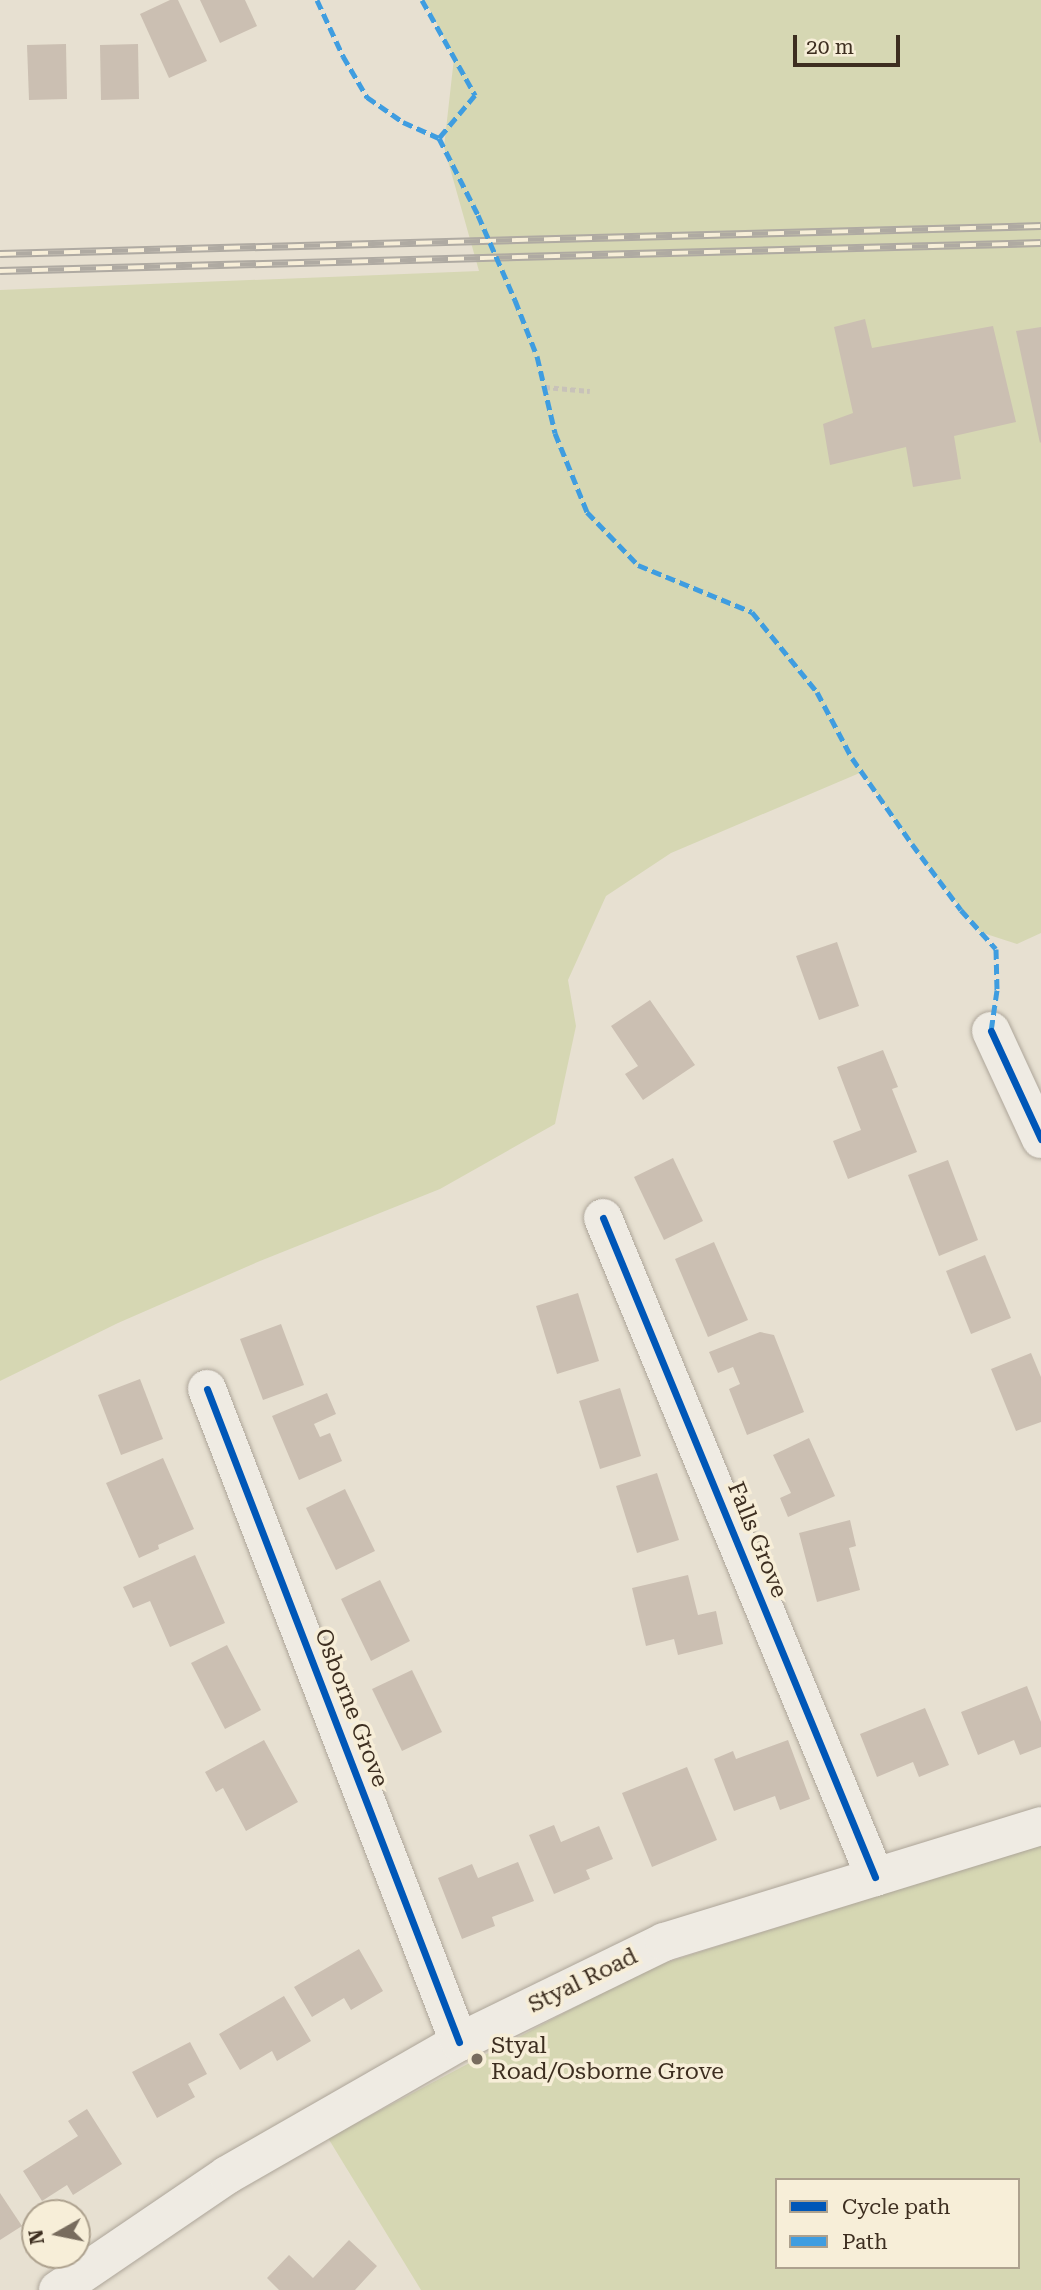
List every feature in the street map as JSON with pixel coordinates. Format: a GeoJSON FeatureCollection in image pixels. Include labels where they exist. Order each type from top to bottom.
{"type":"FeatureCollection","features":[{"type":"Feature","properties":{"kind":"street"},"geometry":{"type":"LineString","coordinates":[[991,1031],[1041,1139]]}},
{"type":"Feature","properties":{"kind":"street","name":"Falls Grove"},"geometry":{"type":"LineString","coordinates":[[603,1218],[875,1877]]}},
{"type":"Feature","properties":{"kind":"street","name":"Osborne Grove"},"geometry":{"type":"LineString","coordinates":[[207,1389],[459,2042]]}},
{"type":"Feature","properties":{"kind":"street","name":"Styal Road"},"geometry":{"type":"LineString","coordinates":[[58,2290],[228,2175],[459,2042],[664,1942],[1041,1826]]}},
{"type":"Feature","properties":{"kind":"path"},"geometry":{"type":"LineString","coordinates":[[545,387],[590,391]]}},
{"type":"Feature","properties":{"kind":"green space"},"geometry":{"type":"Polygon","coordinates":[[[425,0],[1041,0],[1041,933],[1017,944],[980,932],[923,860],[862,772],[671,853],[606,896],[568,980],[576,1026],[555,1124],[440,1189],[260,1261],[118,1323],[0,1381],[0,290],[479,271],[444,147],[454,58],[425,0]]]}},
{"type":"Feature","properties":{"kind":"green space"},"geometry":{"type":"Polygon","coordinates":[[[1041,1844],[1041,2290],[421,2290],[328,2138],[649,1968],[1041,1844]]]}},
{"type":"Feature","properties":{"kind":"building"},"geometry":{"type":"Polygon","coordinates":[[[170,0],[178,0],[207,61],[169,78],[140,14],[170,0]]]}},
{"type":"Feature","properties":{"kind":"building"},"geometry":{"type":"Polygon","coordinates":[[[200,0],[245,0],[257,26],[220,43],[200,0]]]}},
{"type":"Feature","properties":{"kind":"building"},"geometry":{"type":"Polygon","coordinates":[[[66,44],[67,99],[29,100],[27,45],[66,44]]]}},
{"type":"Feature","properties":{"kind":"building"},"geometry":{"type":"Polygon","coordinates":[[[138,44],[139,99],[101,100],[100,45],[138,44]]]}},
{"type":"Feature","properties":{"kind":"building"},"geometry":{"type":"Polygon","coordinates":[[[865,319],[872,348],[993,326],[1016,422],[954,436],[961,479],[913,487],[906,447],[830,465],[823,424],[853,413],[834,327],[865,319]]]}},
{"type":"Feature","properties":{"kind":"building"},"geometry":{"type":"Polygon","coordinates":[[[1041,327],[1041,442],[1040,443],[1016,331],[1041,327]]]}},
{"type":"Feature","properties":{"kind":"building"},"geometry":{"type":"Polygon","coordinates":[[[837,942],[859,1006],[819,1020],[796,956],[837,942]]]}},
{"type":"Feature","properties":{"kind":"building"},"geometry":{"type":"Polygon","coordinates":[[[650,1000],[695,1065],[643,1100],[625,1074],[638,1066],[611,1026],[650,1000]]]}},
{"type":"Feature","properties":{"kind":"building"},"geometry":{"type":"Polygon","coordinates":[[[883,1050],[898,1087],[892,1089],[917,1152],[848,1179],[833,1141],[861,1130],[837,1067],[883,1050]]]}},
{"type":"Feature","properties":{"kind":"building"},"geometry":{"type":"Polygon","coordinates":[[[673,1158],[703,1221],[664,1240],[634,1177],[673,1158]]]}},
{"type":"Feature","properties":{"kind":"building"},"geometry":{"type":"Polygon","coordinates":[[[948,1160],[978,1240],[939,1256],[908,1175],[948,1160]]]}},
{"type":"Feature","properties":{"kind":"building"},"geometry":{"type":"Polygon","coordinates":[[[714,1242],[748,1320],[708,1337],[675,1259],[714,1242]]]}},
{"type":"Feature","properties":{"kind":"building"},"geometry":{"type":"Polygon","coordinates":[[[985,1255],[1011,1318],[971,1334],[946,1271],[985,1255]]]}},
{"type":"Feature","properties":{"kind":"building"},"geometry":{"type":"Polygon","coordinates":[[[578,1293],[599,1361],[557,1374],[536,1306],[578,1293]]]}},
{"type":"Feature","properties":{"kind":"building"},"geometry":{"type":"Polygon","coordinates":[[[281,1324],[304,1385],[263,1400],[240,1339],[281,1324]]]}},
{"type":"Feature","properties":{"kind":"building"},"geometry":{"type":"Polygon","coordinates":[[[760,1332],[774,1335],[804,1412],[747,1435],[729,1389],[740,1384],[733,1367],[718,1373],[709,1352],[760,1332]]]}},
{"type":"Feature","properties":{"kind":"building"},"geometry":{"type":"Polygon","coordinates":[[[1031,1353],[1041,1377],[1041,1422],[1016,1431],[991,1369],[1031,1353]]]}},
{"type":"Feature","properties":{"kind":"building"},"geometry":{"type":"Polygon","coordinates":[[[140,1379],[163,1439],[121,1455],[98,1395],[140,1379]]]}},
{"type":"Feature","properties":{"kind":"building"},"geometry":{"type":"Polygon","coordinates":[[[620,1388],[641,1456],[600,1469],[579,1401],[620,1388]]]}},
{"type":"Feature","properties":{"kind":"building"},"geometry":{"type":"Polygon","coordinates":[[[327,1393],[336,1414],[314,1424],[320,1437],[330,1433],[342,1461],[299,1480],[272,1416],[327,1393]]]}},
{"type":"Feature","properties":{"kind":"building"},"geometry":{"type":"Polygon","coordinates":[[[809,1438],[835,1496],[788,1517],[780,1498],[791,1493],[773,1455],[809,1438]]]}},
{"type":"Feature","properties":{"kind":"building"},"geometry":{"type":"Polygon","coordinates":[[[163,1458],[194,1529],[158,1545],[159,1549],[139,1558],[106,1483],[163,1458]]]}},
{"type":"Feature","properties":{"kind":"building"},"geometry":{"type":"Polygon","coordinates":[[[657,1473],[679,1540],[637,1553],[616,1486],[657,1473]]]}},
{"type":"Feature","properties":{"kind":"building"},"geometry":{"type":"Polygon","coordinates":[[[345,1489],[375,1551],[336,1570],[306,1508],[345,1489]]]}},
{"type":"Feature","properties":{"kind":"building"},"geometry":{"type":"Polygon","coordinates":[[[850,1520],[856,1546],[849,1548],[860,1590],[817,1602],[799,1533],[850,1520]]]}},
{"type":"Feature","properties":{"kind":"building"},"geometry":{"type":"Polygon","coordinates":[[[195,1555],[225,1623],[170,1647],[150,1601],[133,1608],[123,1587],[195,1555]]]}},
{"type":"Feature","properties":{"kind":"building"},"geometry":{"type":"Polygon","coordinates":[[[688,1575],[698,1615],[716,1611],[723,1644],[678,1655],[674,1639],[646,1646],[632,1588],[688,1575]]]}},
{"type":"Feature","properties":{"kind":"building"},"geometry":{"type":"Polygon","coordinates":[[[380,1580],[410,1641],[371,1661],[341,1599],[380,1580]]]}},
{"type":"Feature","properties":{"kind":"building"},"geometry":{"type":"Polygon","coordinates":[[[227,1645],[261,1710],[225,1729],[191,1663],[227,1645]]]}},
{"type":"Feature","properties":{"kind":"building"},"geometry":{"type":"Polygon","coordinates":[[[412,1670],[442,1732],[402,1751],[372,1689],[412,1670]]]}},
{"type":"Feature","properties":{"kind":"building"},"geometry":{"type":"Polygon","coordinates":[[[1027,1686],[1041,1722],[1041,1747],[1020,1755],[1014,1740],[978,1755],[961,1712],[1027,1686]]]}},
{"type":"Feature","properties":{"kind":"building"},"geometry":{"type":"Polygon","coordinates":[[[925,1708],[949,1765],[919,1777],[913,1762],[877,1777],[860,1734],[925,1708]]]}},
{"type":"Feature","properties":{"kind":"building"},"geometry":{"type":"Polygon","coordinates":[[[264,1740],[298,1802],[246,1831],[223,1788],[216,1792],[205,1772],[264,1740]]]}},
{"type":"Feature","properties":{"kind":"building"},"geometry":{"type":"Polygon","coordinates":[[[788,1740],[810,1799],[780,1810],[775,1796],[734,1811],[714,1759],[733,1751],[736,1759],[788,1740]]]}},
{"type":"Feature","properties":{"kind":"building"},"geometry":{"type":"Polygon","coordinates":[[[687,1767],[717,1840],[652,1867],[622,1793],[687,1767]]]}},
{"type":"Feature","properties":{"kind":"building"},"geometry":{"type":"Polygon","coordinates":[[[554,1825],[561,1842],[599,1826],[613,1859],[586,1870],[590,1879],[554,1894],[529,1835],[554,1825]]]}},
{"type":"Feature","properties":{"kind":"building"},"geometry":{"type":"Polygon","coordinates":[[[518,1862],[534,1901],[492,1917],[495,1926],[462,1939],[438,1878],[472,1864],[478,1878],[518,1862]]]}},
{"type":"Feature","properties":{"kind":"building"},"geometry":{"type":"Polygon","coordinates":[[[359,1949],[383,1991],[351,2010],[344,1998],[312,2017],[294,1987],[359,1949]]]}},
{"type":"Feature","properties":{"kind":"building"},"geometry":{"type":"Polygon","coordinates":[[[284,1996],[311,2041],[277,2061],[272,2051],[240,2070],[219,2034],[284,1996]]]}},
{"type":"Feature","properties":{"kind":"building"},"geometry":{"type":"Polygon","coordinates":[[[190,2042],[207,2074],[188,2084],[195,2097],[157,2118],[132,2072],[190,2042]]]}},
{"type":"Feature","properties":{"kind":"building"},"geometry":{"type":"Polygon","coordinates":[[[87,2109],[122,2164],[73,2195],[67,2185],[41,2199],[23,2171],[78,2136],[68,2121],[87,2109]]]}},
{"type":"Feature","properties":{"kind":"building"},"geometry":{"type":"Polygon","coordinates":[[[0,2193],[21,2227],[0,2240],[0,2193]]]}},
{"type":"Feature","properties":{"kind":"building"},"geometry":{"type":"Polygon","coordinates":[[[349,2240],[377,2266],[355,2290],[279,2290],[267,2278],[289,2255],[313,2278],[349,2240]]]}},
{"type":"Feature","properties":{"kind":"railway"},"geometry":{"type":"LineString","coordinates":[[0,254],[1041,226]]}},
{"type":"Feature","properties":{"kind":"railway"},"geometry":{"type":"LineString","coordinates":[[0,271],[1041,243]]}},
{"type":"Feature","properties":{"kind":"marked path"},"geometry":{"type":"LineString","coordinates":[[317,0],[343,56],[367,97],[403,122],[439,138]]}},
{"type":"Feature","properties":{"kind":"marked path"},"geometry":{"type":"LineString","coordinates":[[422,0],[475,95],[439,138],[478,215],[515,300],[537,356],[555,433],[587,512],[638,565],[752,612],[817,692],[852,758],[961,910],[996,949],[997,990],[991,1031]]}},
{"type":"Feature","properties":{"kind":"cycle path"},"geometry":{"type":"LineString","coordinates":[[991,1031],[1041,1139]]}},
{"type":"Feature","properties":{"kind":"cycle path"},"geometry":{"type":"LineString","coordinates":[[603,1218],[875,1877]]}},
{"type":"Feature","properties":{"kind":"cycle path"},"geometry":{"type":"LineString","coordinates":[[207,1389],[459,2042]]}},
{"type":"Feature","properties":{"kind":"place","name":"Styal Road/Osborne Grove"},"geometry":{"type":"Point","coordinates":[477,2059]}}]}
